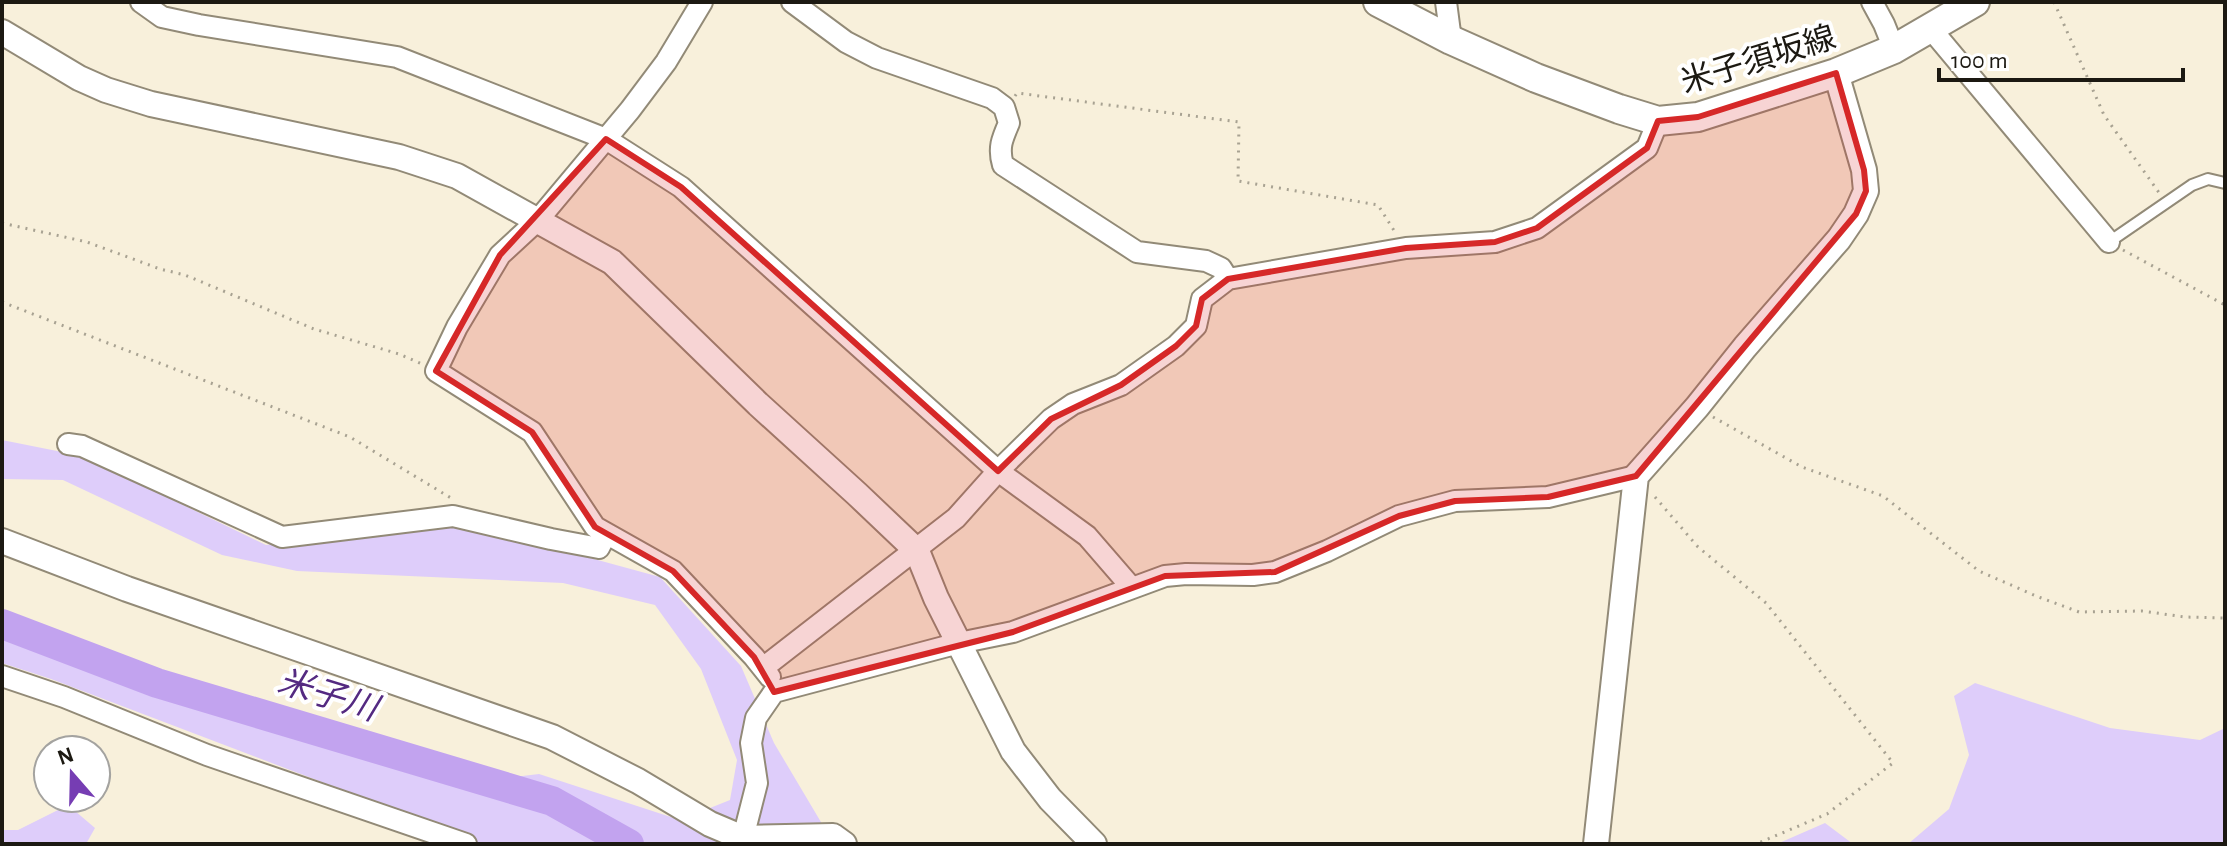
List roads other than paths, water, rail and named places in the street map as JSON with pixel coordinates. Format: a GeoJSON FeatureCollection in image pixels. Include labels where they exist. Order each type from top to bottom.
{"type":"FeatureCollection","features":[{"type":"Feature","properties":{"kind":"main road","name":"米子須坂線"},"geometry":{"type":"LineString","coordinates":[[1378,2],[1451,40],[1536,78],[1658,121],[1698,117],[1836,73],[1894,49],[1975,2]]}},
{"type":"Feature","properties":{"kind":"street"},"geometry":{"type":"LineString","coordinates":[[141,2],[162,17],[199,25],[397,57],[606,139],[681,187],[998,471],[1087,536],[1132,588]]}},
{"type":"Feature","properties":{"kind":"street"},"geometry":{"type":"LineString","coordinates":[[702,2],[666,62],[630,110],[538,220],[500,255],[457,327],[436,371],[532,432],[595,527],[673,571],[763,668],[771,679],[774,692]]}},
{"type":"Feature","properties":{"kind":"street"},"geometry":{"type":"LineString","coordinates":[[792,2],[846,42],[877,58],[992,98],[1004,107],[1009,123],[999,153],[1003,165],[1039,190],[1137,252],[1206,261],[1221,268],[1228,279]]}},
{"type":"Feature","properties":{"kind":"street"},"geometry":{"type":"LineString","coordinates":[[1446,2],[1451,40]]}},
{"type":"Feature","properties":{"kind":"street"},"geometry":{"type":"LineString","coordinates":[[1872,2],[1894,49]]}},
{"type":"Feature","properties":{"kind":"street"},"geometry":{"type":"LineString","coordinates":[[1931,29],[2109,242]]}},
{"type":"Feature","properties":{"kind":"street"},"geometry":{"type":"LineString","coordinates":[[2,32],[79,78],[106,90],[151,104],[399,157],[457,176],[612,262],[758,404],[917,551],[936,598],[1013,751],[1050,799],[1094,844]]}},
{"type":"Feature","properties":{"kind":"street"},"geometry":{"type":"LineString","coordinates":[[743,838],[757,783],[751,743],[756,718],[774,692],[959,643],[1013,632],[1165,576],[1275,572],[1399,516],[1455,501],[1548,497],[1636,476],[1839,239],[1856,214],[1866,191],[1864,170],[1836,73]]}},
{"type":"Feature","properties":{"kind":"street"},"geometry":{"type":"LineString","coordinates":[[763,668],[956,518],[1051,419],[1073,404],[1121,385],[1176,346],[1196,326],[1202,299],[1228,279],[1406,248],[1495,242],[1537,228],[1647,148],[1658,121]]}},
{"type":"Feature","properties":{"kind":"street"},"geometry":{"type":"LineString","coordinates":[[68,444],[82,446],[282,537],[453,516],[599,548],[606,534]]}},
{"type":"Feature","properties":{"kind":"street"},"geometry":{"type":"LineString","coordinates":[[1596,844],[1636,476]]}},
{"type":"Feature","properties":{"kind":"street"},"geometry":{"type":"LineString","coordinates":[[2,541],[127,589],[552,737],[638,781],[710,824],[743,838],[833,836],[844,844]]}},
{"type":"Feature","properties":{"kind":"street"},"geometry":{"type":"LineString","coordinates":[[2,676],[64,697],[207,755],[466,844]]}},
{"type":"Feature","properties":{"kind":"lane"},"geometry":{"type":"LineString","coordinates":[[2109,242],[2192,185],[2208,179],[2225,183]]}},
{"type":"Feature","properties":{"kind":"waterway","name":"米子川"},"geometry":{"type":"LineString","coordinates":[[2,624],[157,683],[552,801],[629,844]]}}]}
